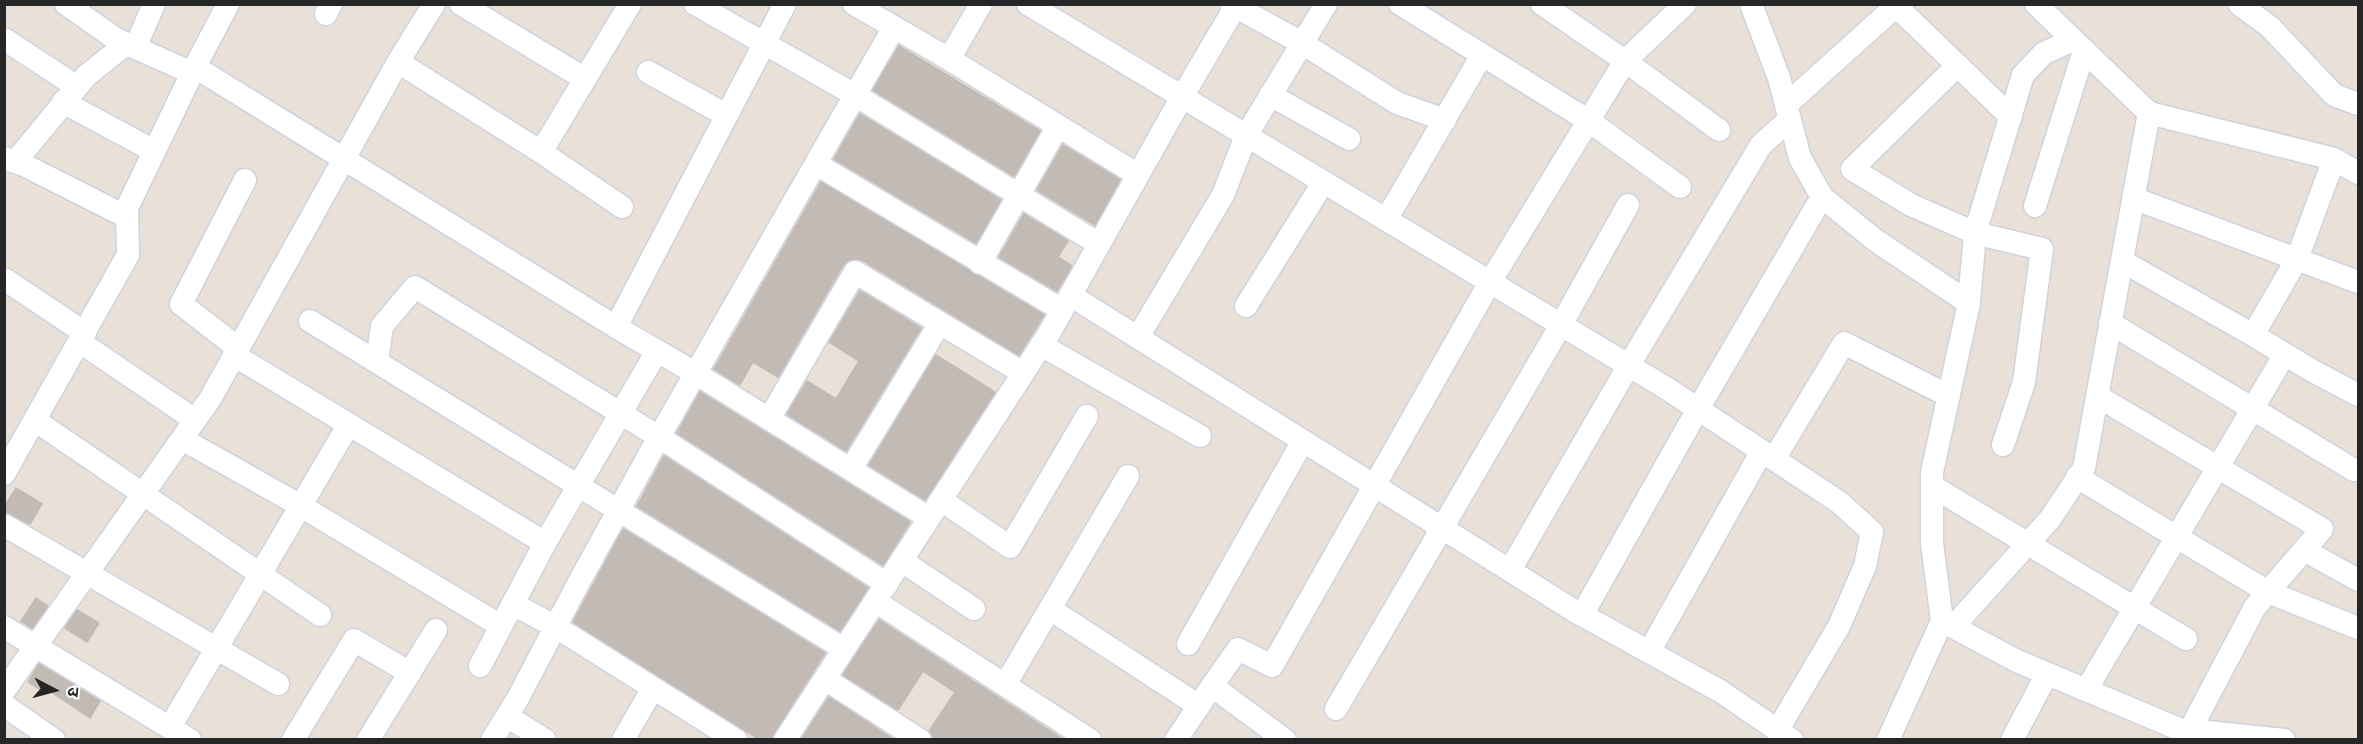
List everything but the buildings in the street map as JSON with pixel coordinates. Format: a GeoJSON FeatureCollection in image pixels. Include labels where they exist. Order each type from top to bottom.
{"type":"FeatureCollection","features":[{"type":"Feature","properties":{"kind":"street"},"geometry":{"type":"LineString","coordinates":[[127,217],[10,160],[86,76],[131,46],[154,4]]}},
{"type":"Feature","properties":{"kind":"street"},"geometry":{"type":"LineString","coordinates":[[4,474],[128,255],[127,208],[228,4]]}},
{"type":"Feature","properties":{"kind":"street"},"geometry":{"type":"LineString","coordinates":[[4,691],[195,420],[398,62],[434,4]]}},
{"type":"Feature","properties":{"kind":"street"},"geometry":{"type":"LineString","coordinates":[[461,4],[585,80]]}},
{"type":"Feature","properties":{"kind":"street"},"geometry":{"type":"LineString","coordinates":[[695,4],[855,95],[1099,244]]}},
{"type":"Feature","properties":{"kind":"street"},"geometry":{"type":"LineString","coordinates":[[616,327],[785,4]]}},
{"type":"Feature","properties":{"kind":"street"},"geometry":{"type":"LineString","coordinates":[[854,4],[893,29],[949,59],[1138,175]]}},
{"type":"Feature","properties":{"kind":"street"},"geometry":{"type":"LineString","coordinates":[[949,59],[981,4]]}},
{"type":"Feature","properties":{"kind":"street"},"geometry":{"type":"LineString","coordinates":[[816,164],[980,263],[1138,337],[1582,615],[1720,691],[1784,736],[1839,626],[1865,566],[1872,532],[1839,502],[1629,365],[1028,4]]}},
{"type":"Feature","properties":{"kind":"street"},"geometry":{"type":"LineString","coordinates":[[1138,337],[1223,195],[1246,136],[1326,4]]}},
{"type":"Feature","properties":{"kind":"street"},"geometry":{"type":"LineString","coordinates":[[1400,4],[1589,121],[1680,187]]}},
{"type":"Feature","properties":{"kind":"street"},"geometry":{"type":"LineString","coordinates":[[1542,4],[1719,130]]}},
{"type":"Feature","properties":{"kind":"street"},"geometry":{"type":"LineString","coordinates":[[1176,740],[1238,649],[1272,666],[1490,282],[1625,61],[1685,4]]}},
{"type":"Feature","properties":{"kind":"street"},"geometry":{"type":"LineString","coordinates":[[1751,4],[1779,78],[1800,158],[1822,197],[1875,240],[1969,303]]}},
{"type":"Feature","properties":{"kind":"street"},"geometry":{"type":"LineString","coordinates":[[2239,4],[2270,27],[2334,95],[2358,104]]}},
{"type":"Feature","properties":{"kind":"street"},"geometry":{"type":"LineString","coordinates":[[786,740],[1041,345],[1234,5],[1302,43],[1397,103],[1444,120]]}},
{"type":"Feature","properties":{"kind":"street"},"geometry":{"type":"LineString","coordinates":[[1510,570],[1761,145],[1788,112],[1895,5],[2011,117]]}},
{"type":"Feature","properties":{"kind":"street"},"geometry":{"type":"LineString","coordinates":[[541,152],[626,6]]}},
{"type":"Feature","properties":{"kind":"street"},"geometry":{"type":"LineString","coordinates":[[2039,6],[2149,113],[2334,159],[2358,173]]}},
{"type":"Feature","properties":{"kind":"street"},"geometry":{"type":"LineString","coordinates":[[80,9],[131,46],[194,70],[344,159],[851,469],[1010,547],[1087,416]]}},
{"type":"Feature","properties":{"kind":"street"},"geometry":{"type":"LineString","coordinates":[[492,740],[695,373],[893,29]]}},
{"type":"Feature","properties":{"kind":"street"},"geometry":{"type":"LineString","coordinates":[[4,39],[70,94],[154,151]]}},
{"type":"Feature","properties":{"kind":"street"},"geometry":{"type":"LineString","coordinates":[[1948,624],[1932,543],[1932,472],[1969,303],[1975,233],[2023,75],[2044,53],[2079,46]]}},
{"type":"Feature","properties":{"kind":"street"},"geometry":{"type":"LineString","coordinates":[[2035,206],[2079,46]]}},
{"type":"Feature","properties":{"kind":"street"},"geometry":{"type":"LineString","coordinates":[[1386,220],[1482,55]]}},
{"type":"Feature","properties":{"kind":"street"},"geometry":{"type":"LineString","coordinates":[[398,62],[541,152],[622,207]]}},
{"type":"Feature","properties":{"kind":"street"},"geometry":{"type":"LineString","coordinates":[[1957,66],[1852,169],[1911,205],[1975,233],[2042,249],[2024,382],[2003,445]]}},
{"type":"Feature","properties":{"kind":"street"},"geometry":{"type":"LineString","coordinates":[[648,72],[726,115]]}},
{"type":"Feature","properties":{"kind":"street"},"geometry":{"type":"LineString","coordinates":[[1270,95],[1349,139]]}},
{"type":"Feature","properties":{"kind":"street"},"geometry":{"type":"LineString","coordinates":[[1888,740],[1948,624],[2050,519],[2084,468],[2149,113]]}},
{"type":"Feature","properties":{"kind":"street"},"geometry":{"type":"LineString","coordinates":[[980,263],[1058,126]]}},
{"type":"Feature","properties":{"kind":"street"},"geometry":{"type":"LineString","coordinates":[[2253,335],[2297,260],[2334,159]]}},
{"type":"Feature","properties":{"kind":"street"},"geometry":{"type":"LineString","coordinates":[[245,180],[181,304],[236,351],[350,424],[545,543]]}},
{"type":"Feature","properties":{"kind":"street"},"geometry":{"type":"LineString","coordinates":[[1246,306],[1323,183]]}},
{"type":"Feature","properties":{"kind":"street"},"geometry":{"type":"LineString","coordinates":[[1582,615],[1698,409],[1822,197]]}},
{"type":"Feature","properties":{"kind":"street"},"geometry":{"type":"LineString","coordinates":[[2133,198],[2358,282]]}},
{"type":"Feature","properties":{"kind":"street"},"geometry":{"type":"LineString","coordinates":[[1336,709],[1561,325],[1628,205]]}},
{"type":"Feature","properties":{"kind":"street"},"geometry":{"type":"LineString","coordinates":[[2122,261],[2358,395]]}},
{"type":"Feature","properties":{"kind":"street"},"geometry":{"type":"LineString","coordinates":[[769,418],[855,272],[1023,373]]}},
{"type":"Feature","properties":{"kind":"street"},"geometry":{"type":"LineString","coordinates":[[4,279],[195,420]]}},
{"type":"Feature","properties":{"kind":"street"},"geometry":{"type":"LineString","coordinates":[[377,362],[382,326],[415,286],[659,437],[881,592],[1005,685],[1090,740]]}},
{"type":"Feature","properties":{"kind":"street"},"geometry":{"type":"LineString","coordinates":[[310,321],[844,649]]}},
{"type":"Feature","properties":{"kind":"street"},"geometry":{"type":"LineString","coordinates":[[851,469],[940,323]]}},
{"type":"Feature","properties":{"kind":"street"},"geometry":{"type":"LineString","coordinates":[[2110,323],[2354,470]]}},
{"type":"Feature","properties":{"kind":"street"},"geometry":{"type":"LineString","coordinates":[[1649,652],[1768,455],[1844,343],[1949,396]]}},
{"type":"Feature","properties":{"kind":"street"},"geometry":{"type":"LineString","coordinates":[[1041,345],[1200,436]]}},
{"type":"Feature","properties":{"kind":"street"},"geometry":{"type":"LineString","coordinates":[[480,666],[545,543],[657,351]]}},
{"type":"Feature","properties":{"kind":"street"},"geometry":{"type":"LineString","coordinates":[[2086,690],[2285,354]]}},
{"type":"Feature","properties":{"kind":"street"},"geometry":{"type":"LineString","coordinates":[[2097,396],[2322,529],[2255,608],[2181,733]]}},
{"type":"Feature","properties":{"kind":"street"},"geometry":{"type":"LineString","coordinates":[[36,421],[320,615]]}},
{"type":"Feature","properties":{"kind":"street"},"geometry":{"type":"LineString","coordinates":[[170,727],[350,424]]}},
{"type":"Feature","properties":{"kind":"street"},"geometry":{"type":"LineString","coordinates":[[182,439],[301,506],[501,626]]}},
{"type":"Feature","properties":{"kind":"street"},"geometry":{"type":"LineString","coordinates":[[1188,644],[1303,441]]}},
{"type":"Feature","properties":{"kind":"street"},"geometry":{"type":"LineString","coordinates":[[1005,685],[1128,476]]}},
{"type":"Feature","properties":{"kind":"street"},"geometry":{"type":"LineString","coordinates":[[2078,477],[2268,592],[2358,628]]}},
{"type":"Feature","properties":{"kind":"street"},"geometry":{"type":"LineString","coordinates":[[1932,486],[2186,639]]}},
{"type":"Feature","properties":{"kind":"street"},"geometry":{"type":"LineString","coordinates":[[4,525],[278,684]]}},
{"type":"Feature","properties":{"kind":"street"},"geometry":{"type":"LineString","coordinates":[[2304,550],[2358,580]]}},
{"type":"Feature","properties":{"kind":"street"},"geometry":{"type":"LineString","coordinates":[[902,561],[974,609]]}},
{"type":"Feature","properties":{"kind":"street"},"geometry":{"type":"LineString","coordinates":[[513,603],[556,627],[736,740]]}},
{"type":"Feature","properties":{"kind":"street"},"geometry":{"type":"LineString","coordinates":[[1050,609],[1198,706]]}},
{"type":"Feature","properties":{"kind":"street"},"geometry":{"type":"LineString","coordinates":[[1948,624],[2017,661],[2181,733],[2284,740]]}},
{"type":"Feature","properties":{"kind":"street"},"geometry":{"type":"LineString","coordinates":[[4,627],[190,740]]}},
{"type":"Feature","properties":{"kind":"street"},"geometry":{"type":"LineString","coordinates":[[368,740],[436,630]]}},
{"type":"Feature","properties":{"kind":"street"},"geometry":{"type":"LineString","coordinates":[[293,740],[354,640],[410,673]]}},
{"type":"Feature","properties":{"kind":"street"},"geometry":{"type":"LineString","coordinates":[[2012,740],[2047,674]]}},
{"type":"Feature","properties":{"kind":"street"},"geometry":{"type":"LineString","coordinates":[[825,679],[920,740]]}},
{"type":"Feature","properties":{"kind":"street"},"geometry":{"type":"LineString","coordinates":[[1212,686],[1285,740]]}},
{"type":"Feature","properties":{"kind":"street"},"geometry":{"type":"LineString","coordinates":[[623,740],[654,688]]}},
{"type":"Feature","properties":{"kind":"street"},"geometry":{"type":"LineString","coordinates":[[4,705],[54,740]]}},
{"type":"Feature","properties":{"kind":"street"},"geometry":{"type":"LineString","coordinates":[[507,716],[545,740]]}}]}
